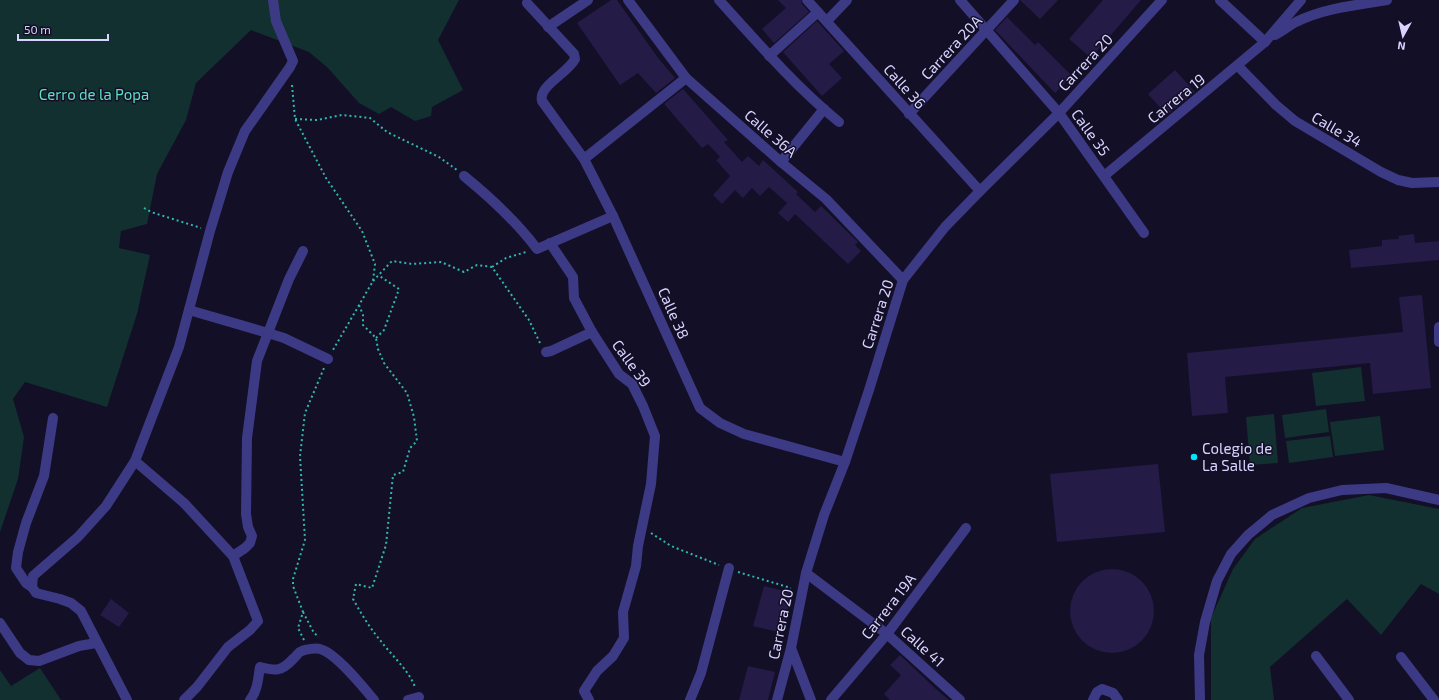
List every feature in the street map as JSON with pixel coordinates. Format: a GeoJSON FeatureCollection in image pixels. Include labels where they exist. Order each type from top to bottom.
{"type":"FeatureCollection","features":[{"type":"Feature","properties":{"kind":"street"},"geometry":{"type":"LineString","coordinates":[[32,587],[33,576],[78,537],[106,506],[136,461],[179,347],[210,231],[228,172],[245,131],[293,61],[276,21],[273,0]]}},
{"type":"Feature","properties":{"kind":"street"},"geometry":{"type":"LineString","coordinates":[[527,3],[548,27],[588,0]]}},
{"type":"Feature","properties":{"kind":"street","name":"Calle 36A"},"geometry":{"type":"LineString","coordinates":[[628,0],[686,78],[781,162],[826,199],[903,280]]}},
{"type":"Feature","properties":{"kind":"street"},"geometry":{"type":"LineString","coordinates":[[718,0],[769,56],[824,110],[839,122]]}},
{"type":"Feature","properties":{"kind":"street","name":"Calle 36"},"geometry":{"type":"LineString","coordinates":[[807,0],[980,191]]}},
{"type":"Feature","properties":{"kind":"street"},"geometry":{"type":"LineString","coordinates":[[827,21],[847,0]]}},
{"type":"Feature","properties":{"kind":"street","name":"Calle 35"},"geometry":{"type":"LineString","coordinates":[[960,0],[1059,113],[1144,232]]}},
{"type":"Feature","properties":{"kind":"street","name":"Carrera 20A"},"geometry":{"type":"LineString","coordinates":[[909,114],[1014,0]]}},
{"type":"Feature","properties":{"kind":"street","name":"Carrera 20"},"geometry":{"type":"LineString","coordinates":[[777,700],[792,648],[806,573],[824,515],[845,462],[869,390],[903,280],[945,228],[1059,113],[1162,0]]}},
{"type":"Feature","properties":{"kind":"street"},"geometry":{"type":"LineString","coordinates":[[1220,0],[1265,42]]}},
{"type":"Feature","properties":{"kind":"street","name":"Carrera 19"},"geometry":{"type":"LineString","coordinates":[[1104,176],[1265,42],[1302,0]]}},
{"type":"Feature","properties":{"kind":"street","name":"Carrera 19"},"geometry":{"type":"LineString","coordinates":[[1265,42],[1296,22],[1307,18],[1343,7],[1387,0]]}},
{"type":"Feature","properties":{"kind":"street"},"geometry":{"type":"LineString","coordinates":[[769,56],[818,12]]}},
{"type":"Feature","properties":{"kind":"street","name":"Calle 38"},"geometry":{"type":"LineString","coordinates":[[548,27],[574,54],[575,59],[571,66],[543,90],[541,97],[542,102],[584,159],[613,216],[700,408],[720,423],[744,434],[845,462]]}},
{"type":"Feature","properties":{"kind":"street","name":"Calle 34"},"geometry":{"type":"LineString","coordinates":[[1238,66],[1294,121],[1381,172],[1398,180],[1412,183],[1439,182]]}},
{"type":"Feature","properties":{"kind":"street"},"geometry":{"type":"LineString","coordinates":[[584,159],[686,78]]}},
{"type":"Feature","properties":{"kind":"street"},"geometry":{"type":"LineString","coordinates":[[781,162],[824,110]]}},
{"type":"Feature","properties":{"kind":"street"},"geometry":{"type":"LineString","coordinates":[[464,176],[492,199],[523,231],[537,249],[613,216]]}},
{"type":"Feature","properties":{"kind":"street"},"geometry":{"type":"LineString","coordinates":[[550,243],[573,277],[574,298],[592,332]]}},
{"type":"Feature","properties":{"kind":"street"},"geometry":{"type":"LineString","coordinates":[[233,556],[250,543],[252,536],[248,527],[246,514],[247,438],[257,361],[302,251]]}},
{"type":"Feature","properties":{"kind":"street"},"geometry":{"type":"LineString","coordinates":[[189,310],[268,332],[328,359]]}},
{"type":"Feature","properties":{"kind":"street"},"geometry":{"type":"LineString","coordinates":[[1439,327],[1439,342]]}},
{"type":"Feature","properties":{"kind":"street","name":"Calle 39"},"geometry":{"type":"LineString","coordinates":[[546,352],[592,332],[619,374],[632,384],[655,436],[651,484],[638,546],[636,566],[623,612],[624,638],[613,656],[597,671],[584,691],[589,700]]}},
{"type":"Feature","properties":{"kind":"street"},"geometry":{"type":"LineString","coordinates":[[53,418],[44,476],[26,523],[18,552],[16,568],[24,580],[36,593],[71,603],[81,611],[96,643],[127,700]]}},
{"type":"Feature","properties":{"kind":"street"},"geometry":{"type":"LineString","coordinates":[[136,461],[184,503],[233,556],[258,621],[250,630],[228,647],[197,687],[184,700]]}},
{"type":"Feature","properties":{"kind":"street"},"geometry":{"type":"LineString","coordinates":[[1200,700],[1199,655],[1205,622],[1217,581],[1231,554],[1248,536],[1272,515],[1309,498],[1342,490],[1386,488],[1439,500]]}},
{"type":"Feature","properties":{"kind":"street","name":"Carrera 19A"},"geometry":{"type":"LineString","coordinates":[[831,700],[887,634],[966,528]]}},
{"type":"Feature","properties":{"kind":"street"},"geometry":{"type":"LineString","coordinates":[[690,700],[701,673],[729,568]]}},
{"type":"Feature","properties":{"kind":"street","name":"Calle 41"},"geometry":{"type":"LineString","coordinates":[[806,573],[887,634],[960,700]]}},
{"type":"Feature","properties":{"kind":"street"},"geometry":{"type":"LineString","coordinates":[[0,623],[20,653],[29,660],[39,661],[79,646],[96,643]]}},
{"type":"Feature","properties":{"kind":"street"},"geometry":{"type":"LineString","coordinates":[[792,648],[811,700]]}},
{"type":"Feature","properties":{"kind":"street"},"geometry":{"type":"LineString","coordinates":[[250,700],[259,678],[260,667],[277,670],[286,666],[305,649],[320,649],[332,656],[346,668],[374,700]]}},
{"type":"Feature","properties":{"kind":"street"},"geometry":{"type":"LineString","coordinates":[[1316,656],[1349,700]]}},
{"type":"Feature","properties":{"kind":"street"},"geometry":{"type":"LineString","coordinates":[[1401,657],[1434,700]]}},
{"type":"Feature","properties":{"kind":"street"},"geometry":{"type":"LineString","coordinates":[[1093,700],[1094,695],[1102,689],[1116,696]]}},
{"type":"Feature","properties":{"kind":"street"},"geometry":{"type":"LineString","coordinates":[[408,700],[419,697]]}},
{"type":"Feature","properties":{"kind":"path"},"geometry":{"type":"LineString","coordinates":[[295,119],[317,120],[342,114],[370,118],[387,132],[439,157],[464,176]]}},
{"type":"Feature","properties":{"kind":"path"},"geometry":{"type":"LineString","coordinates":[[144,208],[151,212],[210,231]]}},
{"type":"Feature","properties":{"kind":"path"},"geometry":{"type":"LineString","coordinates":[[373,281],[392,261],[412,264],[441,262],[464,272],[477,265],[492,267],[506,258],[537,249]]}},
{"type":"Feature","properties":{"kind":"path"},"geometry":{"type":"LineString","coordinates":[[492,267],[526,315],[542,348],[546,352]]}},
{"type":"Feature","properties":{"kind":"path"},"geometry":{"type":"LineString","coordinates":[[376,338],[384,330],[399,289],[378,275]]}},
{"type":"Feature","properties":{"kind":"path"},"geometry":{"type":"LineString","coordinates":[[359,305],[363,315],[363,325],[376,338],[378,349],[384,363],[407,393],[414,417],[417,441],[410,448],[403,472],[393,475],[386,545],[372,588],[356,584],[353,599],[364,620],[412,678],[419,697]]}},
{"type":"Feature","properties":{"kind":"path"},"geometry":{"type":"LineString","coordinates":[[302,612],[314,633],[322,640]]}},
{"type":"Feature","properties":{"kind":"green space","name":"Cerro de la Popa"},"geometry":{"type":"Polygon","coordinates":[[[0,0],[459,0],[438,40],[463,90],[432,107],[431,116],[415,121],[391,107],[379,114],[359,103],[328,68],[309,52],[251,30],[196,83],[186,120],[157,174],[147,224],[121,231],[119,248],[150,255],[137,314],[107,407],[25,382],[13,399],[24,437],[18,479],[0,532],[0,0]]]}},
{"type":"Feature","properties":{"kind":"green space"},"geometry":{"type":"Polygon","coordinates":[[[1361,367],[1365,401],[1316,406],[1312,373],[1361,367]]]}},
{"type":"Feature","properties":{"kind":"green space"},"geometry":{"type":"Polygon","coordinates":[[[1326,409],[1329,432],[1285,438],[1282,415],[1326,409]]]}},
{"type":"Feature","properties":{"kind":"green space"},"geometry":{"type":"Polygon","coordinates":[[[1274,414],[1278,463],[1250,465],[1246,417],[1274,414]]]}},
{"type":"Feature","properties":{"kind":"green space"},"geometry":{"type":"Polygon","coordinates":[[[1380,416],[1384,450],[1335,456],[1330,422],[1380,416]]]}},
{"type":"Feature","properties":{"kind":"green space"},"geometry":{"type":"Polygon","coordinates":[[[1330,436],[1333,457],[1289,463],[1286,441],[1330,436]]]}},
{"type":"Feature","properties":{"kind":"green space"},"geometry":{"type":"Polygon","coordinates":[[[1369,495],[1439,509],[1439,594],[1421,584],[1381,635],[1347,599],[1270,667],[1274,700],[1211,700],[1211,618],[1233,569],[1255,539],[1302,508],[1369,495]]]}},
{"type":"Feature","properties":{"kind":"green space"},"geometry":{"type":"Polygon","coordinates":[[[40,668],[61,700],[0,700],[0,670],[11,686],[40,668]]]}},
{"type":"Feature","properties":{"kind":"building"},"geometry":{"type":"Polygon","coordinates":[[[611,0],[617,0],[658,58],[675,78],[656,93],[638,73],[620,85],[577,23],[611,0]]]}},
{"type":"Feature","properties":{"kind":"building"},"geometry":{"type":"Polygon","coordinates":[[[778,0],[801,0],[802,4],[809,12],[774,43],[762,29],[786,8],[778,0]]]}},
{"type":"Feature","properties":{"kind":"building"},"geometry":{"type":"Polygon","coordinates":[[[1020,0],[1058,0],[1040,19],[1020,0]]]}},
{"type":"Feature","properties":{"kind":"building"},"geometry":{"type":"Polygon","coordinates":[[[1103,0],[1141,0],[1091,58],[1069,39],[1103,0]]]}},
{"type":"Feature","properties":{"kind":"building"},"geometry":{"type":"Polygon","coordinates":[[[1007,17],[1035,45],[1038,42],[1072,76],[1055,93],[995,30],[1007,17]]]}},
{"type":"Feature","properties":{"kind":"building"},"geometry":{"type":"Polygon","coordinates":[[[817,21],[844,51],[829,64],[842,78],[822,96],[783,52],[817,21]]]}},
{"type":"Feature","properties":{"kind":"building"},"geometry":{"type":"Polygon","coordinates":[[[1175,70],[1195,92],[1167,115],[1148,94],[1175,70]]]}},
{"type":"Feature","properties":{"kind":"building"},"geometry":{"type":"Polygon","coordinates":[[[683,89],[728,140],[724,142],[742,162],[748,156],[759,166],[763,160],[798,192],[796,194],[815,212],[821,206],[858,242],[855,245],[861,251],[848,264],[795,214],[788,222],[778,213],[787,203],[769,187],[760,196],[752,188],[743,198],[735,190],[722,204],[713,195],[730,176],[716,160],[720,157],[708,144],[702,148],[665,105],[665,103],[683,89]]]}},
{"type":"Feature","properties":{"kind":"building"},"geometry":{"type":"Polygon","coordinates":[[[1414,234],[1415,243],[1439,241],[1439,260],[1351,268],[1349,250],[1382,246],[1382,240],[1399,239],[1398,236],[1414,234]]]}},
{"type":"Feature","properties":{"kind":"building"},"geometry":{"type":"Polygon","coordinates":[[[1422,295],[1431,388],[1373,394],[1370,363],[1225,377],[1228,413],[1192,416],[1187,353],[1403,332],[1399,297],[1422,295]]]}},
{"type":"Feature","properties":{"kind":"building"},"geometry":{"type":"Polygon","coordinates":[[[1158,464],[1165,532],[1057,542],[1050,474],[1158,464]]]}},
{"type":"Feature","properties":{"kind":"building"},"geometry":{"type":"Polygon","coordinates":[[[1112,569],[1128,572],[1142,581],[1151,595],[1154,611],[1151,627],[1142,641],[1128,650],[1112,653],[1096,650],[1082,641],[1073,627],[1070,611],[1073,595],[1082,581],[1096,572],[1112,569]]]}},
{"type":"Feature","properties":{"kind":"building"},"geometry":{"type":"Polygon","coordinates":[[[764,586],[792,593],[782,633],[753,626],[764,586]]]}},
{"type":"Feature","properties":{"kind":"building"},"geometry":{"type":"Polygon","coordinates":[[[111,599],[129,613],[119,627],[100,615],[111,599]]]}},
{"type":"Feature","properties":{"kind":"building"},"geometry":{"type":"Polygon","coordinates":[[[900,655],[949,700],[890,700],[884,694],[901,675],[890,665],[900,655]]]}},
{"type":"Feature","properties":{"kind":"building"},"geometry":{"type":"Polygon","coordinates":[[[748,666],[775,672],[768,700],[739,700],[748,666]]]}},
{"type":"Feature","properties":{"kind":"place","name":"Colegio de La Salle"},"geometry":{"type":"Point","coordinates":[1194,457]}}]}
